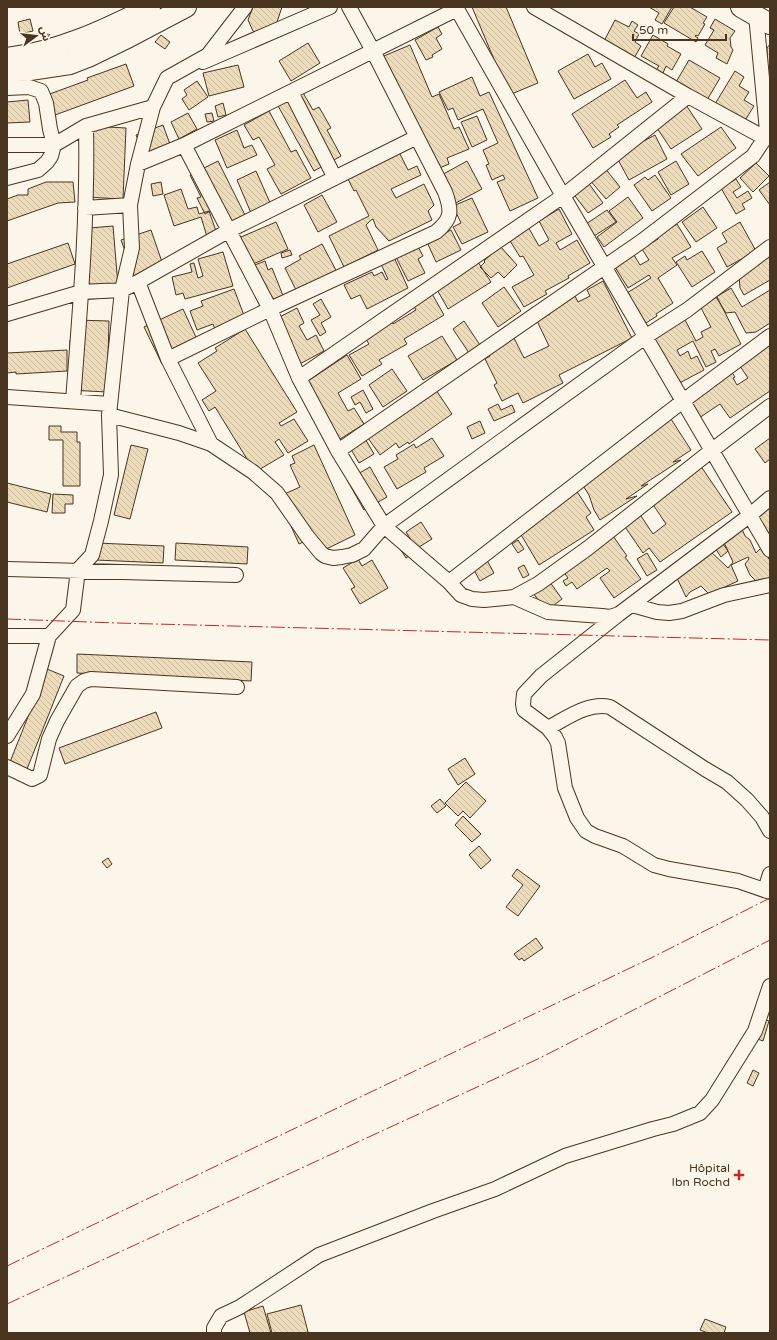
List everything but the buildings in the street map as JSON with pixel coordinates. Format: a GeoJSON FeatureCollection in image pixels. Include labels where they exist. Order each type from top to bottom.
{"type":"FeatureCollection","features":[{"type":"Feature","properties":{"kind":"highway"},"geometry":{"type":"LineString","coordinates":[[7,58],[24,56],[71,43],[150,7]]}},
{"type":"Feature","properties":{"kind":"highway"},"geometry":{"type":"LineString","coordinates":[[7,72],[70,64],[136,34],[186,7]]}},
{"type":"Feature","properties":{"kind":"street"},"geometry":{"type":"LineString","coordinates":[[7,736],[33,694],[49,636],[73,610],[78,570],[92,556],[111,475],[109,409],[122,290],[132,248],[130,204],[138,164],[153,107],[168,78],[208,55],[245,7]]}},
{"type":"Feature","properties":{"kind":"street"},"geometry":{"type":"LineString","coordinates":[[168,78],[330,7]]}},
{"type":"Feature","properties":{"kind":"street"},"geometry":{"type":"LineString","coordinates":[[168,359],[436,232],[448,221],[450,204],[445,192],[349,7]]}},
{"type":"Feature","properties":{"kind":"street"},"geometry":{"type":"LineString","coordinates":[[534,7],[688,96],[765,138]]}},
{"type":"Feature","properties":{"kind":"street"},"geometry":{"type":"LineString","coordinates":[[138,164],[184,145],[457,8],[604,267],[770,550]]}},
{"type":"Feature","properties":{"kind":"street"},"geometry":{"type":"LineString","coordinates":[[338,451],[642,241],[753,156],[765,138],[766,131],[761,12]]}},
{"type":"Feature","properties":{"kind":"street"},"geometry":{"type":"LineString","coordinates":[[7,88],[29,87],[41,91],[46,103],[54,146],[51,156],[38,170],[7,178]]}},
{"type":"Feature","properties":{"kind":"street"},"geometry":{"type":"LineString","coordinates":[[291,92],[335,178]]}},
{"type":"Feature","properties":{"kind":"street"},"geometry":{"type":"LineString","coordinates":[[300,378],[563,196],[688,96]]}},
{"type":"Feature","properties":{"kind":"street"},"geometry":{"type":"LineString","coordinates":[[7,145],[54,146],[86,126],[153,107]]}},
{"type":"Feature","properties":{"kind":"street"},"geometry":{"type":"LineString","coordinates":[[73,401],[81,292],[85,208],[86,126]]}},
{"type":"Feature","properties":{"kind":"street"},"geometry":{"type":"LineString","coordinates":[[7,314],[81,292],[122,290],[228,231],[417,137]]}},
{"type":"Feature","properties":{"kind":"street"},"geometry":{"type":"LineString","coordinates":[[184,145],[270,310],[300,378],[338,451],[384,526],[462,595],[472,599],[484,600],[514,596],[538,584],[588,548],[711,450],[770,406]]}},
{"type":"Feature","properties":{"kind":"street"},"geometry":{"type":"LineString","coordinates":[[85,208],[130,204]]}},
{"type":"Feature","properties":{"kind":"street"},"geometry":{"type":"LineString","coordinates":[[7,397],[73,401],[109,409],[210,444],[253,472],[277,493],[307,536],[321,553],[325,556],[333,558],[342,557],[352,555],[364,549],[384,526],[645,337],[687,310],[770,247]]}},
{"type":"Feature","properties":{"kind":"street"},"geometry":{"type":"LineString","coordinates":[[138,282],[168,359],[210,444]]}},
{"type":"Feature","properties":{"kind":"street"},"geometry":{"type":"LineString","coordinates":[[449,582],[683,401],[770,336]]}},
{"type":"Feature","properties":{"kind":"street"},"geometry":{"type":"LineString","coordinates":[[770,498],[749,516],[632,604],[541,676],[524,694],[523,704],[524,710],[548,728],[558,743],[565,788],[577,818],[586,831],[595,836],[623,846],[654,864],[669,869],[738,881],[768,891],[770,874]]}},
{"type":"Feature","properties":{"kind":"street"},"geometry":{"type":"LineString","coordinates":[[7,569],[236,576]]}},
{"type":"Feature","properties":{"kind":"street"},"geometry":{"type":"LineString","coordinates":[[632,604],[657,612],[669,613],[724,595],[770,585]]}},
{"type":"Feature","properties":{"kind":"street"},"geometry":{"type":"LineString","coordinates":[[514,596],[548,612],[610,617],[619,614]]}},
{"type":"Feature","properties":{"kind":"street"},"geometry":{"type":"LineString","coordinates":[[7,636],[49,636]]}},
{"type":"Feature","properties":{"kind":"street"},"geometry":{"type":"LineString","coordinates":[[7,767],[32,779],[40,775],[49,739],[57,721],[77,686],[84,681],[90,679],[236,687]]}},
{"type":"Feature","properties":{"kind":"street"},"geometry":{"type":"LineString","coordinates":[[548,728],[583,710],[602,705],[610,707],[727,782],[747,800],[762,817],[770,830]]}},
{"type":"Feature","properties":{"kind":"street"},"geometry":{"type":"LineString","coordinates":[[214,1333],[214,1328],[221,1316],[240,1306],[319,1255],[495,1188],[565,1156],[673,1124],[700,1113],[712,1100],[755,1031],[770,986]]}},
{"type":"Feature","properties":{"kind":"power"},"geometry":{"type":"LineString","coordinates":[[7,619],[770,640]]}},
{"type":"Feature","properties":{"kind":"power"},"geometry":{"type":"LineString","coordinates":[[7,1266],[651,958],[770,898]]}},
{"type":"Feature","properties":{"kind":"power"},"geometry":{"type":"LineString","coordinates":[[7,1304],[540,1058],[770,940]]}},
{"type":"Feature","properties":{"kind":"place","name":"Hôpital Ibn Rochd"},"geometry":{"type":"Point","coordinates":[739,1175]}}]}
